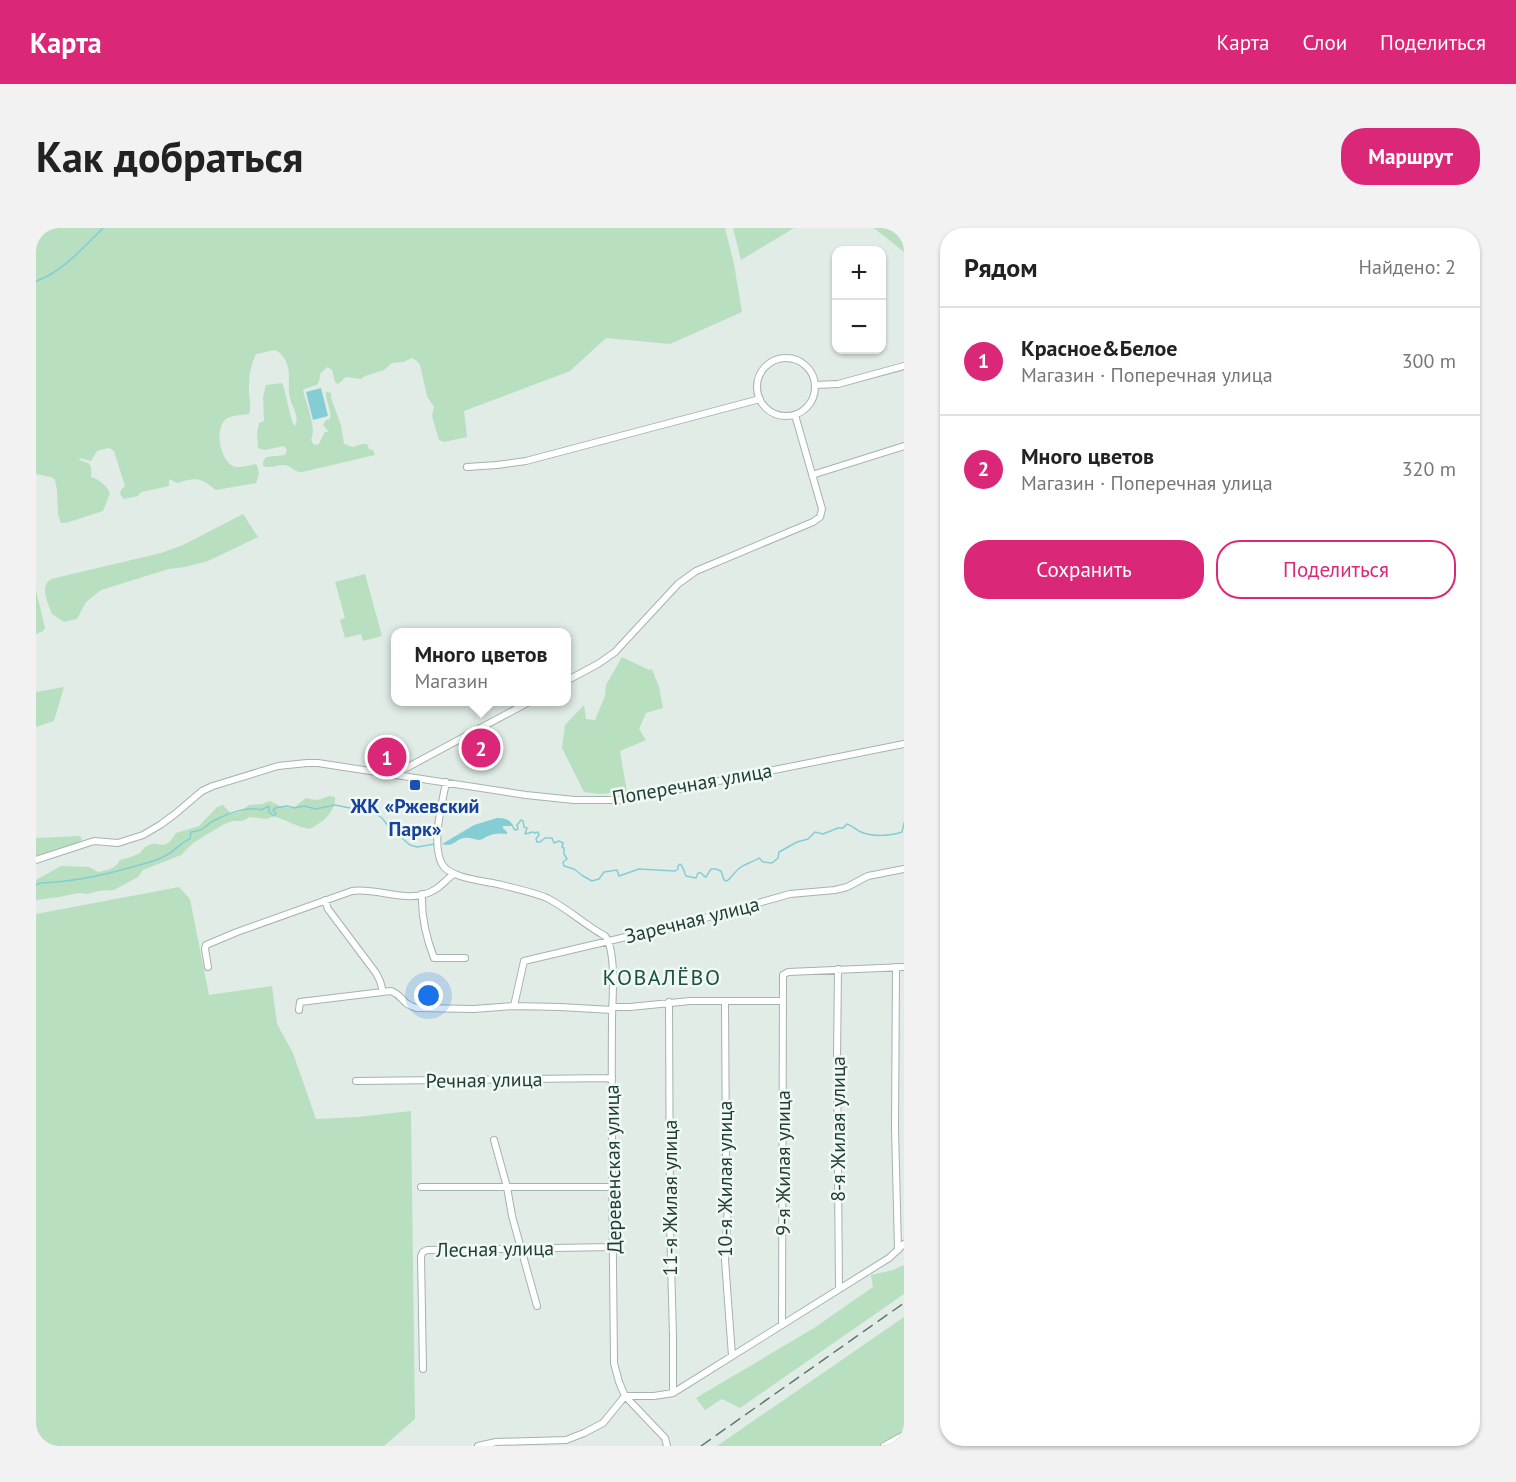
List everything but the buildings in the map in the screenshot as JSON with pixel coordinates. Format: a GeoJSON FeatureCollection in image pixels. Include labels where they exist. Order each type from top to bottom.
{"type":"FeatureCollection","features":[{"type":"Feature","properties":{"kind":"street"},"geometry":{"type":"LineString","coordinates":[[783,359],[795,360],[805,365],[812,374],[815,385],[813,398],[806,409],[795,415],[783,416],[771,412],[760,399],[758,390],[759,380],[764,370],[772,362],[783,359]]}},
{"type":"Feature","properties":{"kind":"street"},"geometry":{"type":"LineString","coordinates":[[815,385],[838,384],[904,366]]}},
{"type":"Feature","properties":{"kind":"street"},"geometry":{"type":"LineString","coordinates":[[467,466],[526,461],[760,399]]}},
{"type":"Feature","properties":{"kind":"street"},"geometry":{"type":"LineString","coordinates":[[571,679],[615,652],[686,577],[820,517],[822,510],[795,415]]}},
{"type":"Feature","properties":{"kind":"street"},"geometry":{"type":"LineString","coordinates":[[812,475],[904,446]]}},
{"type":"Feature","properties":{"kind":"street"},"geometry":{"type":"LineString","coordinates":[[394,775],[522,706]]}},
{"type":"Feature","properties":{"kind":"street","name":"Поперечная улица"},"geometry":{"type":"LineString","coordinates":[[36,860],[94,841],[126,842],[160,825],[202,791],[223,782],[278,766],[318,763],[551,798],[624,800],[904,744]]}},
{"type":"Feature","properties":{"kind":"street"},"geometry":{"type":"LineString","coordinates":[[412,777],[415,764]]}},
{"type":"Feature","properties":{"kind":"street"},"geometry":{"type":"LineString","coordinates":[[446,782],[438,842],[442,863],[446,869],[454,874],[546,898],[605,936],[609,941]]}},
{"type":"Feature","properties":{"kind":"street","name":"Заречная улица"},"geometry":{"type":"LineString","coordinates":[[514,1006],[524,961],[698,920],[790,894],[835,890],[847,887],[868,876],[904,869]]}},
{"type":"Feature","properties":{"kind":"street"},"geometry":{"type":"LineString","coordinates":[[208,967],[206,945],[237,932],[352,891],[363,889],[399,896],[422,894],[436,889],[454,874]]}},
{"type":"Feature","properties":{"kind":"street"},"geometry":{"type":"LineString","coordinates":[[422,894],[423,921],[434,958],[465,958]]}},
{"type":"Feature","properties":{"kind":"street"},"geometry":{"type":"LineString","coordinates":[[325,900],[328,909],[376,973],[383,992]]}},
{"type":"Feature","properties":{"kind":"street","name":"Деревенская улица"},"geometry":{"type":"LineString","coordinates":[[609,941],[612,954],[614,1363],[625,1396]]}},
{"type":"Feature","properties":{"kind":"street"},"geometry":{"type":"LineString","coordinates":[[896,967],[895,1128],[898,1250]]}},
{"type":"Feature","properties":{"kind":"street"},"geometry":{"type":"LineString","coordinates":[[838,969],[904,967]]}},
{"type":"Feature","properties":{"kind":"street","name":"9-я Жилая улица"},"geometry":{"type":"LineString","coordinates":[[782,1324],[783,975],[788,972],[838,969]]}},
{"type":"Feature","properties":{"kind":"street","name":"8-я Жилая улица"},"geometry":{"type":"LineString","coordinates":[[838,969],[839,1289]]}},
{"type":"Feature","properties":{"kind":"street"},"geometry":{"type":"LineString","coordinates":[[299,1010],[300,1002],[391,991],[397,994],[404,1003],[417,1008],[474,1009],[514,1006],[612,1009],[669,1002],[782,1001]]}},
{"type":"Feature","properties":{"kind":"street","name":"11-я Жилая улица"},"geometry":{"type":"LineString","coordinates":[[669,1002],[673,1393]]}},
{"type":"Feature","properties":{"kind":"street","name":"10-я Жилая улица"},"geometry":{"type":"LineString","coordinates":[[725,1002],[726,1158],[729,1186],[725,1260],[732,1356]]}},
{"type":"Feature","properties":{"kind":"street","name":"Речная улица"},"geometry":{"type":"LineString","coordinates":[[356,1081],[612,1078]]}},
{"type":"Feature","properties":{"kind":"street"},"geometry":{"type":"LineString","coordinates":[[495,1140],[512,1216],[537,1306]]}},
{"type":"Feature","properties":{"kind":"street"},"geometry":{"type":"LineString","coordinates":[[422,1187],[613,1187]]}},
{"type":"Feature","properties":{"kind":"street"},"geometry":{"type":"LineString","coordinates":[[625,1396],[654,1396],[673,1393],[889,1258],[904,1244]]}},
{"type":"Feature","properties":{"kind":"street","name":"Лесная улица"},"geometry":{"type":"LineString","coordinates":[[423,1369],[421,1256],[423,1252],[428,1250],[613,1246]]}},
{"type":"Feature","properties":{"kind":"street"},"geometry":{"type":"LineString","coordinates":[[478,1446],[496,1442],[566,1440],[603,1423],[625,1396]]}},
{"type":"Feature","properties":{"kind":"street"},"geometry":{"type":"LineString","coordinates":[[625,1396],[665,1438],[667,1446]]}},
{"type":"Feature","properties":{"kind":"street"},"geometry":{"type":"LineString","coordinates":[[884,1446],[904,1435]]}},
{"type":"Feature","properties":{"kind":"green space"},"geometry":{"type":"Polygon","coordinates":[[[36,228],[725,228],[742,312],[670,344],[606,338],[570,371],[464,411],[467,437],[444,442],[439,440],[432,416],[434,407],[427,396],[417,361],[412,358],[392,363],[384,370],[361,379],[346,377],[338,384],[335,382],[332,370],[327,367],[320,374],[317,384],[303,390],[312,422],[311,440],[313,444],[318,445],[325,432],[329,432],[323,425],[326,420],[330,419],[326,392],[331,393],[344,444],[353,447],[367,444],[375,455],[302,472],[286,465],[263,466],[266,457],[285,455],[287,450],[284,446],[264,450],[258,448],[257,433],[259,423],[264,421],[263,397],[266,385],[282,383],[295,426],[297,419],[290,398],[288,368],[284,358],[275,350],[256,354],[250,376],[249,414],[226,419],[220,430],[220,444],[225,458],[233,466],[256,464],[259,474],[256,483],[216,490],[198,479],[177,483],[169,479],[169,486],[141,492],[138,496],[124,499],[120,494],[125,486],[114,451],[109,448],[97,451],[91,461],[80,458],[79,460],[90,465],[91,477],[102,483],[110,493],[103,511],[61,523],[55,480],[36,474],[36,228]]]}},
{"type":"Feature","properties":{"kind":"green space"},"geometry":{"type":"Polygon","coordinates":[[[733,228],[794,228],[741,260],[733,228]]]}},
{"type":"Feature","properties":{"kind":"green space"},"geometry":{"type":"Polygon","coordinates":[[[874,228],[904,228],[904,252],[874,228]]]}},
{"type":"Feature","properties":{"kind":"green space"},"geometry":{"type":"Polygon","coordinates":[[[243,514],[258,537],[208,561],[169,569],[101,590],[86,602],[77,619],[64,622],[52,614],[45,591],[47,582],[51,579],[161,553],[183,545],[243,514]]]}},
{"type":"Feature","properties":{"kind":"green space"},"geometry":{"type":"Polygon","coordinates":[[[365,574],[382,636],[363,641],[361,634],[345,638],[340,620],[345,618],[335,582],[365,574]]]}},
{"type":"Feature","properties":{"kind":"green space"},"geometry":{"type":"Polygon","coordinates":[[[36,590],[45,628],[36,634],[36,590]]]}},
{"type":"Feature","properties":{"kind":"green space"},"geometry":{"type":"Polygon","coordinates":[[[622,657],[649,670],[652,669],[659,687],[663,708],[646,713],[639,729],[646,740],[620,751],[627,792],[599,794],[584,792],[562,748],[565,725],[584,705],[586,719],[595,720],[605,696],[606,685],[622,657]]]}},
{"type":"Feature","properties":{"kind":"green space"},"geometry":{"type":"Polygon","coordinates":[[[64,687],[54,721],[36,727],[36,692],[64,687]]]}},
{"type":"Feature","properties":{"kind":"green space"},"geometry":{"type":"Polygon","coordinates":[[[329,796],[335,797],[331,812],[324,820],[310,829],[274,816],[267,819],[250,817],[242,821],[233,821],[193,843],[181,855],[143,870],[138,877],[114,890],[36,900],[36,880],[61,866],[89,867],[98,872],[111,869],[120,860],[140,853],[151,844],[165,845],[176,833],[199,826],[217,807],[223,805],[231,814],[242,811],[249,805],[270,801],[282,807],[293,808],[306,798],[318,800],[329,796]]]}},
{"type":"Feature","properties":{"kind":"green space"},"geometry":{"type":"Polygon","coordinates":[[[80,836],[82,840],[77,844],[36,858],[36,838],[80,836]]]}},
{"type":"Feature","properties":{"kind":"green space"},"geometry":{"type":"Polygon","coordinates":[[[179,887],[190,899],[209,995],[272,986],[277,1024],[293,1053],[316,1119],[411,1111],[415,1419],[384,1446],[36,1446],[36,914],[179,887]]]}},
{"type":"Feature","properties":{"kind":"green space"},"geometry":{"type":"Polygon","coordinates":[[[904,1265],[904,1294],[740,1408],[722,1399],[705,1410],[696,1398],[814,1328],[873,1287],[871,1275],[904,1265]]]}},
{"type":"Feature","properties":{"kind":"green space"},"geometry":{"type":"Polygon","coordinates":[[[904,1317],[904,1446],[717,1446],[904,1317]]]}},
{"type":"Feature","properties":{"kind":"water"},"geometry":{"type":"Polygon","coordinates":[[[321,388],[328,416],[313,420],[306,392],[321,388]]]}},
{"type":"Feature","properties":{"kind":"water"},"geometry":{"type":"Polygon","coordinates":[[[497,818],[506,819],[512,824],[513,826],[502,827],[507,834],[495,834],[479,840],[464,838],[451,844],[442,844],[474,825],[497,818]]]}},
{"type":"Feature","properties":{"kind":"waterway"},"geometry":{"type":"LineString","coordinates":[[36,281],[63,266],[103,228]]}},
{"type":"Feature","properties":{"kind":"waterway"},"geometry":{"type":"LineString","coordinates":[[36,885],[97,876],[152,862],[190,839],[191,832],[202,829],[220,817],[238,811],[261,810],[269,806],[269,812],[274,816],[275,808],[287,806],[316,809],[335,805],[375,813],[410,845],[417,847],[435,844]]}},
{"type":"Feature","properties":{"kind":"waterway"},"geometry":{"type":"LineString","coordinates":[[512,825],[514,829],[518,829],[517,825],[521,820],[527,828],[525,834],[538,832],[537,842],[545,838],[552,838],[554,843],[559,841],[563,843],[562,847],[567,859],[563,862],[564,866],[574,869],[592,881],[599,879],[604,872],[617,870],[619,876],[639,869],[675,871],[680,864],[686,876],[696,878],[698,873],[701,873],[706,877],[711,869],[716,869],[721,871],[724,880],[727,881],[741,867],[759,858],[763,862],[772,863],[778,858],[779,852],[808,839],[815,832],[823,834],[843,828],[847,824],[865,834],[887,835],[902,832],[904,823]]}},
{"type":"Feature","properties":{"kind":"railway"},"geometry":{"type":"LineString","coordinates":[[701,1446],[904,1303]]}},
{"type":"Feature","properties":{"kind":"place","name":"Много цветов"},"geometry":{"type":"Point","coordinates":[481,748]}},
{"type":"Feature","properties":{"kind":"place","name":"Красное&Белое"},"geometry":{"type":"Point","coordinates":[387,757]}},
{"type":"Feature","properties":{"kind":"place","name":"ЖК «Ржевский Парк»"},"geometry":{"type":"Point","coordinates":[415,785]}},
{"type":"Feature","properties":{"kind":"district","name":"КОВАЛЁВО"},"geometry":{"type":"Point","coordinates":[662,977]}}]}
